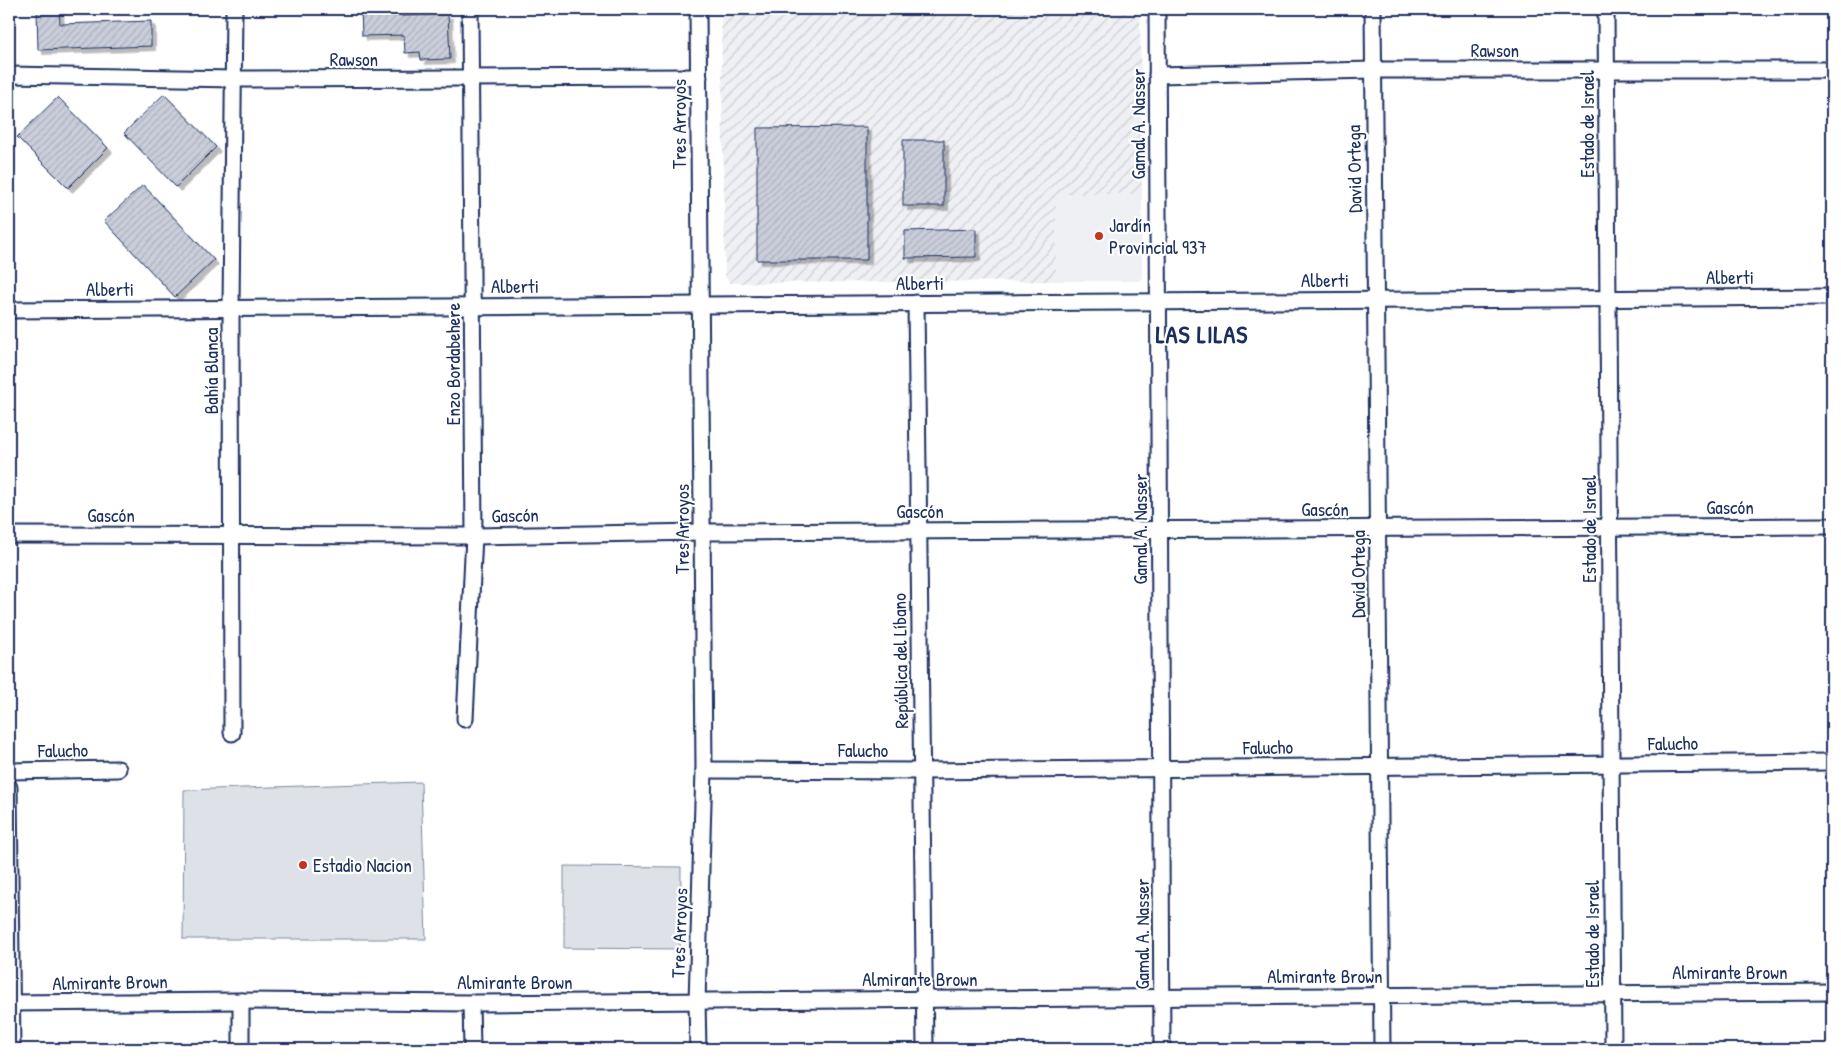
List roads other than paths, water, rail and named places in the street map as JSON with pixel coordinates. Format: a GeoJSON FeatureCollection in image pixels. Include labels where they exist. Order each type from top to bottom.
{"type":"FeatureCollection","features":[{"type":"Feature","properties":{"kind":"street","name":"Bahía Blanca"},"geometry":{"type":"LineString","coordinates":[[232,734],[231,308],[235,79],[234,9]]}},
{"type":"Feature","properties":{"kind":"street","name":"Enzo Bordabehere"},"geometry":{"type":"LineString","coordinates":[[465,719],[474,536],[470,9]]}},
{"type":"Feature","properties":{"kind":"street","name":"Tres Arroyos"},"geometry":{"type":"LineString","coordinates":[[698,9],[704,770],[697,1001],[698,1049]]}},
{"type":"Feature","properties":{"kind":"street","name":"Gamal A. Nasser"},"geometry":{"type":"LineString","coordinates":[[1157,9],[1162,1049]]}},
{"type":"Feature","properties":{"kind":"street","name":"David Ortega"},"geometry":{"type":"LineString","coordinates":[[1373,9],[1382,1049]]}},
{"type":"Feature","properties":{"kind":"street","name":"Estado de Israel"},"geometry":{"type":"LineString","coordinates":[[1606,9],[1613,1049]]}},
{"type":"Feature","properties":{"kind":"street","name":"Rawson"},"geometry":{"type":"LineString","coordinates":[[1157,75],[1373,70],[1832,70]]}},
{"type":"Feature","properties":{"kind":"street","name":"Rawson"},"geometry":{"type":"LineString","coordinates":[[9,75],[235,79],[698,77]]}},
{"type":"Feature","properties":{"kind":"street","name":"Alberti"},"geometry":{"type":"LineString","coordinates":[[9,310],[1832,297]]}},
{"type":"Feature","properties":{"kind":"street","name":"República del Líbano"},"geometry":{"type":"LineString","coordinates":[[916,303],[925,1049]]}},
{"type":"Feature","properties":{"kind":"street","name":"Gascón"},"geometry":{"type":"LineString","coordinates":[[9,535],[474,536],[702,532],[1832,526]]}},
{"type":"Feature","properties":{"kind":"street","name":"Falucho"},"geometry":{"type":"LineString","coordinates":[[704,770],[921,771],[1832,762]]}},
{"type":"Feature","properties":{"kind":"street","name":"Falucho"},"geometry":{"type":"LineString","coordinates":[[9,771],[118,769]]}},
{"type":"Feature","properties":{"kind":"street"},"geometry":{"type":"LineString","coordinates":[[9,786],[12,1049]]}},
{"type":"Feature","properties":{"kind":"street","name":"Almirante Brown"},"geometry":{"type":"LineString","coordinates":[[10,1003],[241,1001],[471,1003],[1832,992]]}},
{"type":"Feature","properties":{"kind":"street"},"geometry":{"type":"LineString","coordinates":[[241,1001],[241,1049]]}},
{"type":"Feature","properties":{"kind":"street"},"geometry":{"type":"LineString","coordinates":[[471,1003],[472,1049]]}},
{"type":"Feature","properties":{"kind":"place","name":"Jardín Provincial 937"},"geometry":{"type":"Point","coordinates":[1099,236]}},
{"type":"Feature","properties":{"kind":"place","name":"Estadio Nacion"},"geometry":{"type":"Point","coordinates":[303,865]}},
{"type":"Feature","properties":{"kind":"district","name":"LAS LILAS"},"geometry":{"type":"Point","coordinates":[1202,335]}}]}
